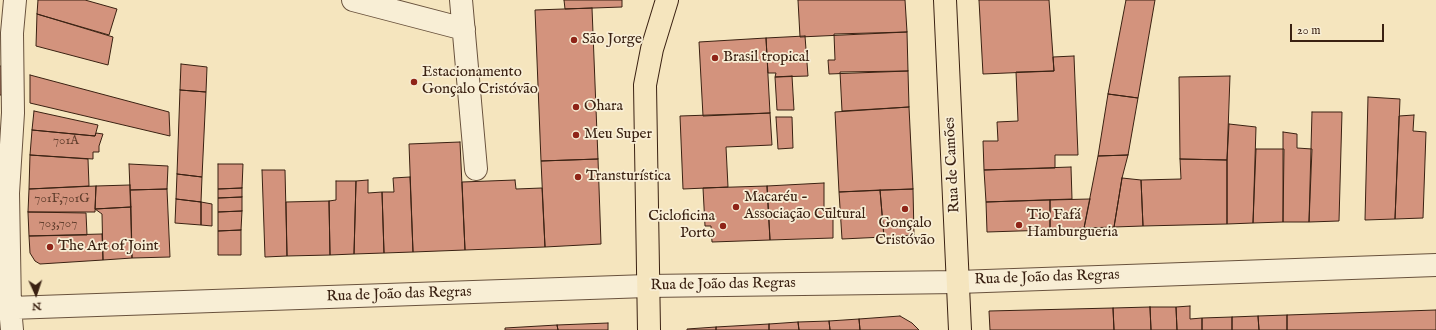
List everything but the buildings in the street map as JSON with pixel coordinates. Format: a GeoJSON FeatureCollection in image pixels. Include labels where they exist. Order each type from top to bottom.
{"type":"FeatureCollection","features":[{"type":"Feature","properties":{"kind":"main road"},"geometry":{"type":"LineString","coordinates":[[649,330],[647,286],[645,85],[652,49],[667,0]]}},
{"type":"Feature","properties":{"kind":"main road","name":"Rua de Camões"},"geometry":{"type":"LineString","coordinates":[[945,0],[960,330]]}},
{"type":"Feature","properties":{"kind":"street"},"geometry":{"type":"LineString","coordinates":[[12,330],[10,308],[8,192],[13,113],[12,33],[15,0]]}},
{"type":"Feature","properties":{"kind":"street"},"geometry":{"type":"LineString","coordinates":[[353,0],[464,29]]}},
{"type":"Feature","properties":{"kind":"street"},"geometry":{"type":"LineString","coordinates":[[461,0],[476,169]]}},
{"type":"Feature","properties":{"kind":"street","name":"Rua de João das Regras"},"geometry":{"type":"LineString","coordinates":[[10,308],[647,286],[958,282],[1436,265]]}},
{"type":"Feature","properties":{"kind":"place","name":"São Jorge"},"geometry":{"type":"Point","coordinates":[574,40]}},
{"type":"Feature","properties":{"kind":"place","name":"Brasil tropical"},"geometry":{"type":"Point","coordinates":[715,58]}},
{"type":"Feature","properties":{"kind":"place","name":"Estacionamento Gonçalo Cristóvão"},"geometry":{"type":"Point","coordinates":[414,82]}},
{"type":"Feature","properties":{"kind":"place","name":"Ohara"},"geometry":{"type":"Point","coordinates":[576,107]}},
{"type":"Feature","properties":{"kind":"place","name":"Meu Super"},"geometry":{"type":"Point","coordinates":[576,135]}},
{"type":"Feature","properties":{"kind":"place","name":"Transturística"},"geometry":{"type":"Point","coordinates":[578,177]}},
{"type":"Feature","properties":{"kind":"place","name":"Macaréu - Associação Cultural"},"geometry":{"type":"Point","coordinates":[736,207]}},
{"type":"Feature","properties":{"kind":"place","name":"Gonçalo Cristóvão"},"geometry":{"type":"Point","coordinates":[905,209]}},
{"type":"Feature","properties":{"kind":"place","name":"Tio Fafá Hamburgueria"},"geometry":{"type":"Point","coordinates":[1019,225]}},
{"type":"Feature","properties":{"kind":"place","name":"Cicloficina Porto"},"geometry":{"type":"Point","coordinates":[723,226]}},
{"type":"Feature","properties":{"kind":"place","name":"The Art of Joint"},"geometry":{"type":"Point","coordinates":[50,247]}}]}
